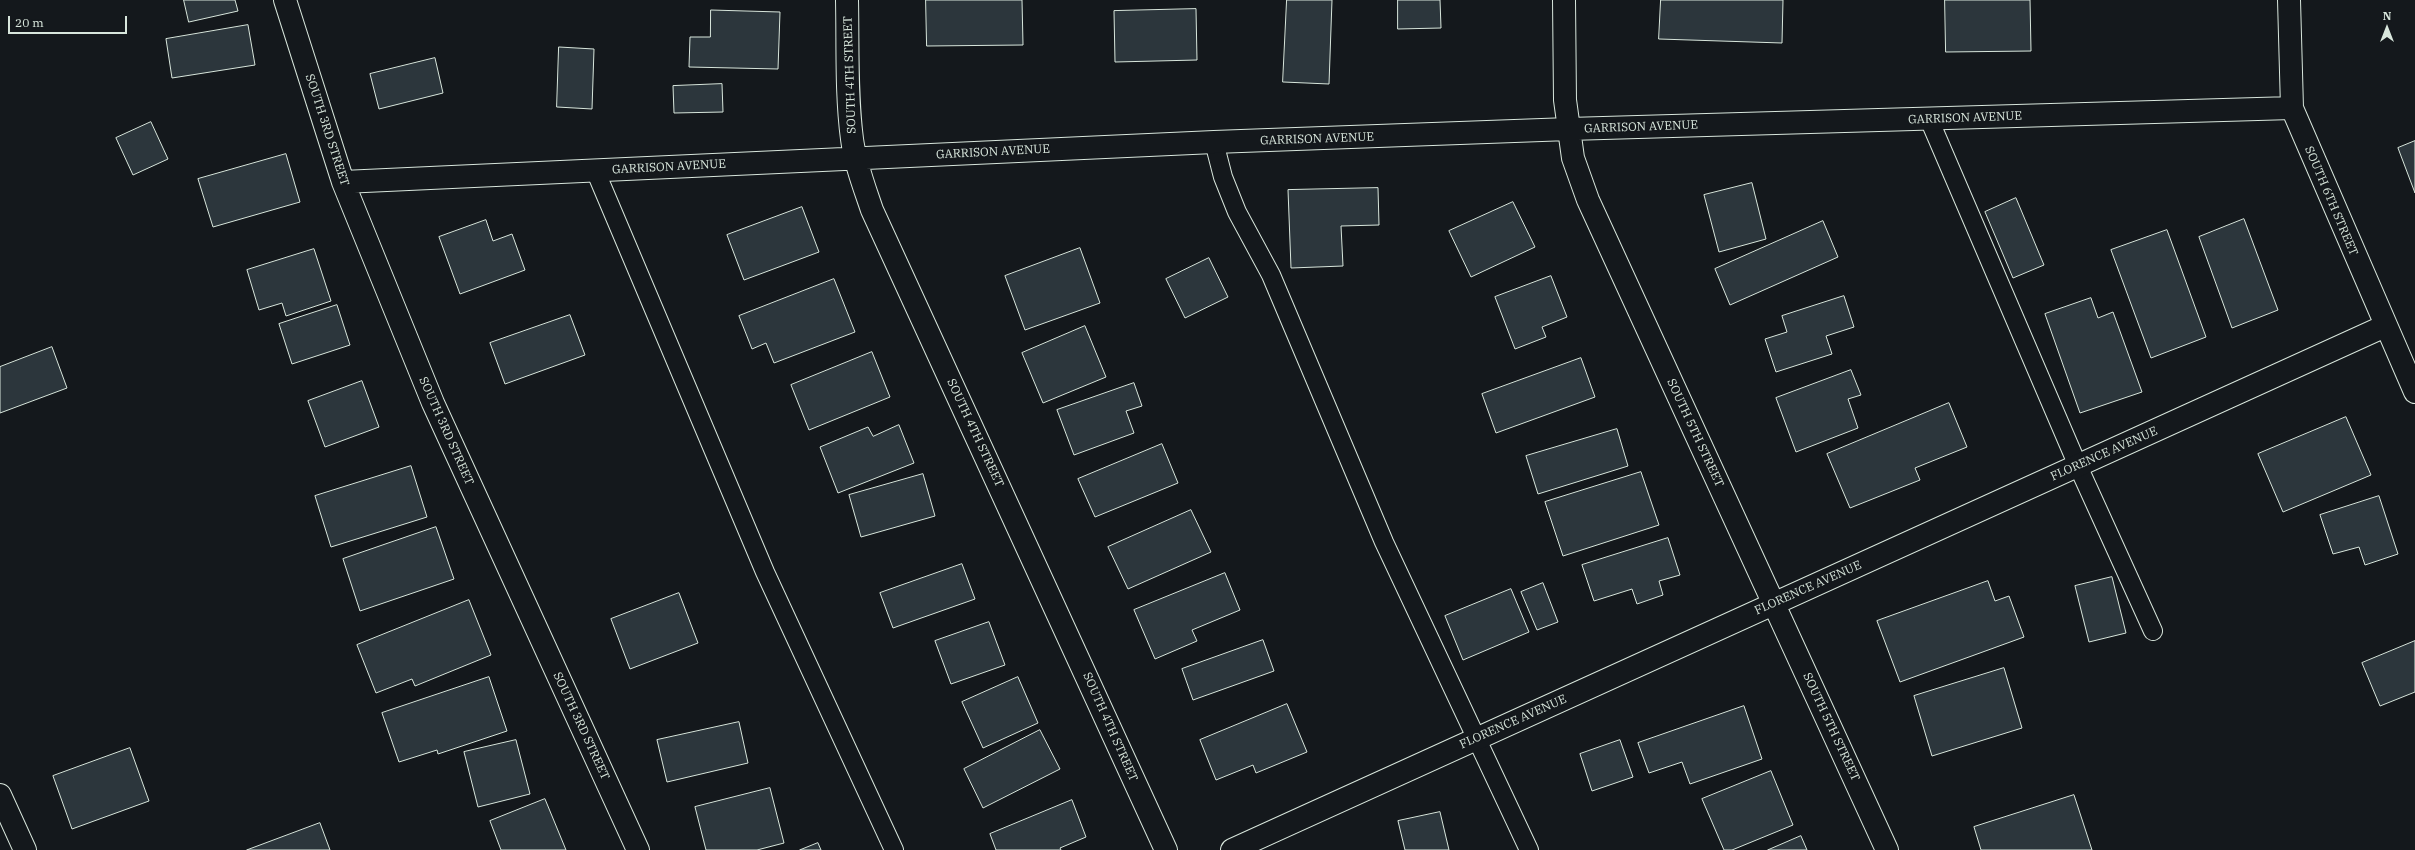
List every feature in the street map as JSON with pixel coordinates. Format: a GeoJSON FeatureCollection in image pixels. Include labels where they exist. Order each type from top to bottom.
{"type":"FeatureCollection","features":[{"type":"Feature","properties":{"kind":"street","name":"SOUTH 3RD STREET"},"geometry":{"type":"LineString","coordinates":[[285,0],[342,182],[433,403],[638,850]]}},
{"type":"Feature","properties":{"kind":"street","name":"SOUTH 4TH STREET"},"geometry":{"type":"LineString","coordinates":[[848,0],[848,102],[855,158],[872,210],[1166,850]]}},
{"type":"Feature","properties":{"kind":"street","name":"SOUTH 5TH STREET"},"geometry":{"type":"LineString","coordinates":[[1564,0],[1565,100],[1573,158],[1588,200],[1887,850]]}},
{"type":"Feature","properties":{"kind":"street","name":"SOUTH 6TH STREET"},"geometry":{"type":"LineString","coordinates":[[2289,0],[2292,108],[2385,326],[2415,392]]}},
{"type":"Feature","properties":{"kind":"street","name":"GARRISON AVENUE"},"geometry":{"type":"LineString","coordinates":[[342,182],[1214,142],[1569,129],[2292,108]]}},
{"type":"Feature","properties":{"kind":"street","name":"FLORENCE AVENUE"},"geometry":{"type":"LineString","coordinates":[[1232,850],[2385,326]]}},
{"type":"Feature","properties":{"kind":"street"},"geometry":{"type":"LineString","coordinates":[[0,795],[25,850]]}},
{"type":"Feature","properties":{"kind":"lane"},"geometry":{"type":"LineString","coordinates":[[1929,119],[2078,466],[2153,631]]}},
{"type":"Feature","properties":{"kind":"lane"},"geometry":{"type":"LineString","coordinates":[[1214,142],[1224,177],[1237,212],[1271,275],[1384,542],[1529,850]]}},
{"type":"Feature","properties":{"kind":"lane"},"geometry":{"type":"LineString","coordinates":[[595,170],[765,572],[894,850]]}},
{"type":"Feature","properties":{"kind":"building"},"geometry":{"type":"Polygon","coordinates":[[[184,0],[235,0],[238,11],[189,22],[184,0]]]}},
{"type":"Feature","properties":{"kind":"building"},"geometry":{"type":"Polygon","coordinates":[[[926,0],[1022,0],[1023,45],[927,46],[926,0]]]}},
{"type":"Feature","properties":{"kind":"building"},"geometry":{"type":"Polygon","coordinates":[[[1287,0],[1332,0],[1329,84],[1283,82],[1287,0]]]}},
{"type":"Feature","properties":{"kind":"building"},"geometry":{"type":"Polygon","coordinates":[[[1398,0],[1440,0],[1441,28],[1398,29],[1398,0]]]}},
{"type":"Feature","properties":{"kind":"building"},"geometry":{"type":"Polygon","coordinates":[[[1661,0],[1783,0],[1782,43],[1659,39],[1661,0]]]}},
{"type":"Feature","properties":{"kind":"building"},"geometry":{"type":"Polygon","coordinates":[[[1945,0],[2030,0],[2031,51],[1946,52],[1945,0]]]}},
{"type":"Feature","properties":{"kind":"building"},"geometry":{"type":"Polygon","coordinates":[[[1196,9],[1197,60],[1115,62],[1114,11],[1196,9]]]}},
{"type":"Feature","properties":{"kind":"building"},"geometry":{"type":"Polygon","coordinates":[[[711,10],[780,12],[778,69],[689,67],[690,37],[710,37],[711,10]]]}},
{"type":"Feature","properties":{"kind":"building"},"geometry":{"type":"Polygon","coordinates":[[[248,25],[255,65],[172,78],[166,39],[248,25]]]}},
{"type":"Feature","properties":{"kind":"building"},"geometry":{"type":"Polygon","coordinates":[[[559,47],[594,49],[592,109],[557,107],[559,47]]]}},
{"type":"Feature","properties":{"kind":"building"},"geometry":{"type":"Polygon","coordinates":[[[435,58],[443,93],[379,109],[370,74],[435,58]]]}},
{"type":"Feature","properties":{"kind":"building"},"geometry":{"type":"Polygon","coordinates":[[[722,84],[723,112],[674,113],[673,86],[722,84]]]}},
{"type":"Feature","properties":{"kind":"building"},"geometry":{"type":"Polygon","coordinates":[[[151,122],[168,159],[133,175],[116,138],[151,122]]]}},
{"type":"Feature","properties":{"kind":"building"},"geometry":{"type":"Polygon","coordinates":[[[2415,141],[2415,193],[2398,148],[2415,141]]]}},
{"type":"Feature","properties":{"kind":"building"},"geometry":{"type":"Polygon","coordinates":[[[286,154],[300,202],[213,227],[198,179],[286,154]]]}},
{"type":"Feature","properties":{"kind":"building"},"geometry":{"type":"Polygon","coordinates":[[[1752,183],[1766,239],[1719,252],[1704,195],[1752,183]]]}},
{"type":"Feature","properties":{"kind":"building"},"geometry":{"type":"Polygon","coordinates":[[[1378,188],[1379,225],[1341,226],[1343,266],[1291,268],[1288,190],[1378,188]]]}},
{"type":"Feature","properties":{"kind":"building"},"geometry":{"type":"Polygon","coordinates":[[[2016,198],[2044,265],[2013,278],[1985,212],[2016,198]]]}},
{"type":"Feature","properties":{"kind":"building"},"geometry":{"type":"Polygon","coordinates":[[[1513,202],[1535,247],[1471,277],[1449,231],[1513,202]]]}},
{"type":"Feature","properties":{"kind":"building"},"geometry":{"type":"Polygon","coordinates":[[[802,207],[819,252],[744,280],[727,235],[802,207]]]}},
{"type":"Feature","properties":{"kind":"building"},"geometry":{"type":"Polygon","coordinates":[[[2244,219],[2278,310],[2232,328],[2199,237],[2244,219]]]}},
{"type":"Feature","properties":{"kind":"building"},"geometry":{"type":"Polygon","coordinates":[[[486,220],[493,241],[512,234],[525,270],[460,294],[439,237],[486,220]]]}},
{"type":"Feature","properties":{"kind":"building"},"geometry":{"type":"Polygon","coordinates":[[[1823,221],[1838,257],[1730,305],[1715,269],[1823,221]]]}},
{"type":"Feature","properties":{"kind":"building"},"geometry":{"type":"Polygon","coordinates":[[[2167,230],[2206,337],[2151,358],[2111,250],[2167,230]]]}},
{"type":"Feature","properties":{"kind":"building"},"geometry":{"type":"Polygon","coordinates":[[[1080,248],[1100,303],[1025,330],[1005,276],[1080,248]]]}},
{"type":"Feature","properties":{"kind":"building"},"geometry":{"type":"Polygon","coordinates":[[[314,249],[331,301],[286,316],[282,303],[259,310],[247,270],[314,249]]]}},
{"type":"Feature","properties":{"kind":"building"},"geometry":{"type":"Polygon","coordinates":[[[1209,258],[1228,297],[1185,318],[1166,279],[1209,258]]]}},
{"type":"Feature","properties":{"kind":"building"},"geometry":{"type":"Polygon","coordinates":[[[1551,276],[1567,317],[1542,327],[1546,337],[1515,349],[1495,297],[1551,276]]]}},
{"type":"Feature","properties":{"kind":"building"},"geometry":{"type":"Polygon","coordinates":[[[834,279],[855,332],[774,363],[766,343],[752,349],[739,316],[834,279]]]}},
{"type":"Feature","properties":{"kind":"building"},"geometry":{"type":"Polygon","coordinates":[[[1844,296],[1854,327],[1826,336],[1832,354],[1776,372],[1765,339],[1787,332],[1782,316],[1844,296]]]}},
{"type":"Feature","properties":{"kind":"building"},"geometry":{"type":"Polygon","coordinates":[[[2091,298],[2098,318],[2113,312],[2142,392],[2080,413],[2045,314],[2091,298]]]}},
{"type":"Feature","properties":{"kind":"building"},"geometry":{"type":"Polygon","coordinates":[[[337,305],[350,345],[292,364],[279,324],[337,305]]]}},
{"type":"Feature","properties":{"kind":"building"},"geometry":{"type":"Polygon","coordinates":[[[570,315],[585,355],[505,384],[490,343],[570,315]]]}},
{"type":"Feature","properties":{"kind":"building"},"geometry":{"type":"Polygon","coordinates":[[[1085,326],[1106,377],[1043,403],[1022,353],[1085,326]]]}},
{"type":"Feature","properties":{"kind":"building"},"geometry":{"type":"Polygon","coordinates":[[[52,347],[67,388],[0,413],[0,367],[52,347]]]}},
{"type":"Feature","properties":{"kind":"building"},"geometry":{"type":"Polygon","coordinates":[[[872,352],[890,397],[809,430],[791,385],[872,352]]]}},
{"type":"Feature","properties":{"kind":"building"},"geometry":{"type":"Polygon","coordinates":[[[1581,358],[1595,397],[1496,433],[1482,394],[1581,358]]]}},
{"type":"Feature","properties":{"kind":"building"},"geometry":{"type":"Polygon","coordinates":[[[1851,370],[1861,395],[1848,399],[1858,428],[1796,452],[1776,398],[1851,370]]]}},
{"type":"Feature","properties":{"kind":"building"},"geometry":{"type":"Polygon","coordinates":[[[362,381],[379,427],[325,447],[308,401],[362,381]]]}},
{"type":"Feature","properties":{"kind":"building"},"geometry":{"type":"Polygon","coordinates":[[[1134,383],[1142,406],[1126,411],[1134,433],[1074,455],[1057,410],[1134,383]]]}},
{"type":"Feature","properties":{"kind":"building"},"geometry":{"type":"Polygon","coordinates":[[[1949,403],[1967,447],[1915,468],[1920,480],[1850,508],[1827,454],[1949,403]]]}},
{"type":"Feature","properties":{"kind":"building"},"geometry":{"type":"Polygon","coordinates":[[[2346,417],[2371,475],[2283,512],[2258,454],[2346,417]]]}},
{"type":"Feature","properties":{"kind":"building"},"geometry":{"type":"Polygon","coordinates":[[[899,425],[914,463],[838,493],[820,447],[868,427],[873,436],[899,425]]]}},
{"type":"Feature","properties":{"kind":"building"},"geometry":{"type":"Polygon","coordinates":[[[1617,429],[1628,466],[1538,494],[1526,456],[1617,429]]]}},
{"type":"Feature","properties":{"kind":"building"},"geometry":{"type":"Polygon","coordinates":[[[1162,444],[1178,483],[1095,517],[1078,479],[1162,444]]]}},
{"type":"Feature","properties":{"kind":"building"},"geometry":{"type":"Polygon","coordinates":[[[411,466],[427,517],[331,547],[315,496],[411,466]]]}},
{"type":"Feature","properties":{"kind":"building"},"geometry":{"type":"Polygon","coordinates":[[[1641,472],[1659,525],[1563,556],[1545,502],[1641,472]]]}},
{"type":"Feature","properties":{"kind":"building"},"geometry":{"type":"Polygon","coordinates":[[[923,474],[935,516],[861,537],[849,495],[923,474]]]}},
{"type":"Feature","properties":{"kind":"building"},"geometry":{"type":"Polygon","coordinates":[[[2379,496],[2398,554],[2365,565],[2359,547],[2333,554],[2320,515],[2379,496]]]}},
{"type":"Feature","properties":{"kind":"building"},"geometry":{"type":"Polygon","coordinates":[[[1191,510],[1211,552],[1128,589],[1108,547],[1191,510]]]}},
{"type":"Feature","properties":{"kind":"building"},"geometry":{"type":"Polygon","coordinates":[[[436,527],[454,579],[360,611],[343,559],[436,527]]]}},
{"type":"Feature","properties":{"kind":"building"},"geometry":{"type":"Polygon","coordinates":[[[1668,538],[1680,575],[1659,581],[1663,595],[1637,604],[1632,589],[1594,601],[1582,565],[1668,538]]]}},
{"type":"Feature","properties":{"kind":"building"},"geometry":{"type":"Polygon","coordinates":[[[962,564],[975,599],[893,628],[880,593],[962,564]]]}},
{"type":"Feature","properties":{"kind":"building"},"geometry":{"type":"Polygon","coordinates":[[[1225,573],[1240,610],[1192,630],[1197,641],[1155,659],[1134,610],[1225,573]]]}},
{"type":"Feature","properties":{"kind":"building"},"geometry":{"type":"Polygon","coordinates":[[[2112,577],[2126,633],[2089,642],[2075,586],[2112,577]]]}},
{"type":"Feature","properties":{"kind":"building"},"geometry":{"type":"Polygon","coordinates":[[[1988,581],[1995,601],[2009,596],[2024,637],[1900,682],[1877,621],[1988,581]]]}},
{"type":"Feature","properties":{"kind":"building"},"geometry":{"type":"Polygon","coordinates":[[[1543,583],[1558,622],[1537,630],[1521,592],[1543,583]]]}},
{"type":"Feature","properties":{"kind":"building"},"geometry":{"type":"Polygon","coordinates":[[[1511,589],[1529,632],[1463,660],[1445,616],[1511,589]]]}},
{"type":"Feature","properties":{"kind":"building"},"geometry":{"type":"Polygon","coordinates":[[[679,593],[698,643],[630,669],[611,619],[679,593]]]}},
{"type":"Feature","properties":{"kind":"building"},"geometry":{"type":"Polygon","coordinates":[[[469,600],[491,655],[415,686],[412,679],[376,693],[357,645],[469,600]]]}},
{"type":"Feature","properties":{"kind":"building"},"geometry":{"type":"Polygon","coordinates":[[[989,622],[1005,665],[951,684],[935,641],[989,622]]]}},
{"type":"Feature","properties":{"kind":"building"},"geometry":{"type":"Polygon","coordinates":[[[1263,640],[1274,671],[1193,700],[1182,669],[1263,640]]]}},
{"type":"Feature","properties":{"kind":"building"},"geometry":{"type":"Polygon","coordinates":[[[2415,641],[2415,692],[2380,706],[2362,663],[2415,641]]]}},
{"type":"Feature","properties":{"kind":"building"},"geometry":{"type":"Polygon","coordinates":[[[2004,668],[2022,728],[1932,756],[1914,696],[2004,668]]]}},
{"type":"Feature","properties":{"kind":"building"},"geometry":{"type":"Polygon","coordinates":[[[489,677],[507,731],[438,754],[437,750],[399,762],[382,713],[489,677]]]}},
{"type":"Feature","properties":{"kind":"building"},"geometry":{"type":"Polygon","coordinates":[[[1018,677],[1038,723],[983,748],[962,702],[1018,677]]]}},
{"type":"Feature","properties":{"kind":"building"},"geometry":{"type":"Polygon","coordinates":[[[1287,704],[1307,752],[1256,773],[1253,765],[1216,780],[1200,740],[1287,704]]]}},
{"type":"Feature","properties":{"kind":"building"},"geometry":{"type":"Polygon","coordinates":[[[1744,706],[1762,759],[1690,784],[1682,762],[1649,773],[1638,743],[1744,706]]]}},
{"type":"Feature","properties":{"kind":"building"},"geometry":{"type":"Polygon","coordinates":[[[739,722],[748,763],[667,782],[657,740],[739,722]]]}},
{"type":"Feature","properties":{"kind":"building"},"geometry":{"type":"Polygon","coordinates":[[[1040,730],[1060,769],[983,808],[964,769],[1040,730]]]}},
{"type":"Feature","properties":{"kind":"building"},"geometry":{"type":"Polygon","coordinates":[[[516,740],[530,794],[478,807],[464,752],[516,740]]]}},
{"type":"Feature","properties":{"kind":"building"},"geometry":{"type":"Polygon","coordinates":[[[1620,740],[1633,777],[1592,791],[1580,754],[1620,740]]]}},
{"type":"Feature","properties":{"kind":"building"},"geometry":{"type":"Polygon","coordinates":[[[130,748],[149,801],[72,829],[53,776],[130,748]]]}},
{"type":"Feature","properties":{"kind":"building"},"geometry":{"type":"Polygon","coordinates":[[[1771,771],[1793,825],[1732,850],[1724,850],[1702,799],[1771,771]]]}},
{"type":"Feature","properties":{"kind":"building"},"geometry":{"type":"Polygon","coordinates":[[[770,788],[784,843],[757,850],[706,850],[695,807],[770,788]]]}},
{"type":"Feature","properties":{"kind":"building"},"geometry":{"type":"Polygon","coordinates":[[[2074,795],[2092,850],[1981,850],[1974,827],[2074,795]]]}},
{"type":"Feature","properties":{"kind":"building"},"geometry":{"type":"Polygon","coordinates":[[[545,799],[566,850],[501,850],[490,821],[545,799]]]}},
{"type":"Feature","properties":{"kind":"building"},"geometry":{"type":"Polygon","coordinates":[[[1072,800],[1086,837],[1060,848],[1061,850],[996,850],[990,834],[1072,800]]]}},
{"type":"Feature","properties":{"kind":"building"},"geometry":{"type":"Polygon","coordinates":[[[1440,812],[1449,850],[1405,850],[1398,821],[1440,812]]]}},
{"type":"Feature","properties":{"kind":"building"},"geometry":{"type":"Polygon","coordinates":[[[320,823],[330,850],[247,850],[320,823]]]}},
{"type":"Feature","properties":{"kind":"building"},"geometry":{"type":"Polygon","coordinates":[[[1801,836],[1807,850],[1768,850],[1801,836]]]}},
{"type":"Feature","properties":{"kind":"building"},"geometry":{"type":"Polygon","coordinates":[[[818,843],[821,850],[800,850],[818,843]]]}}]}
